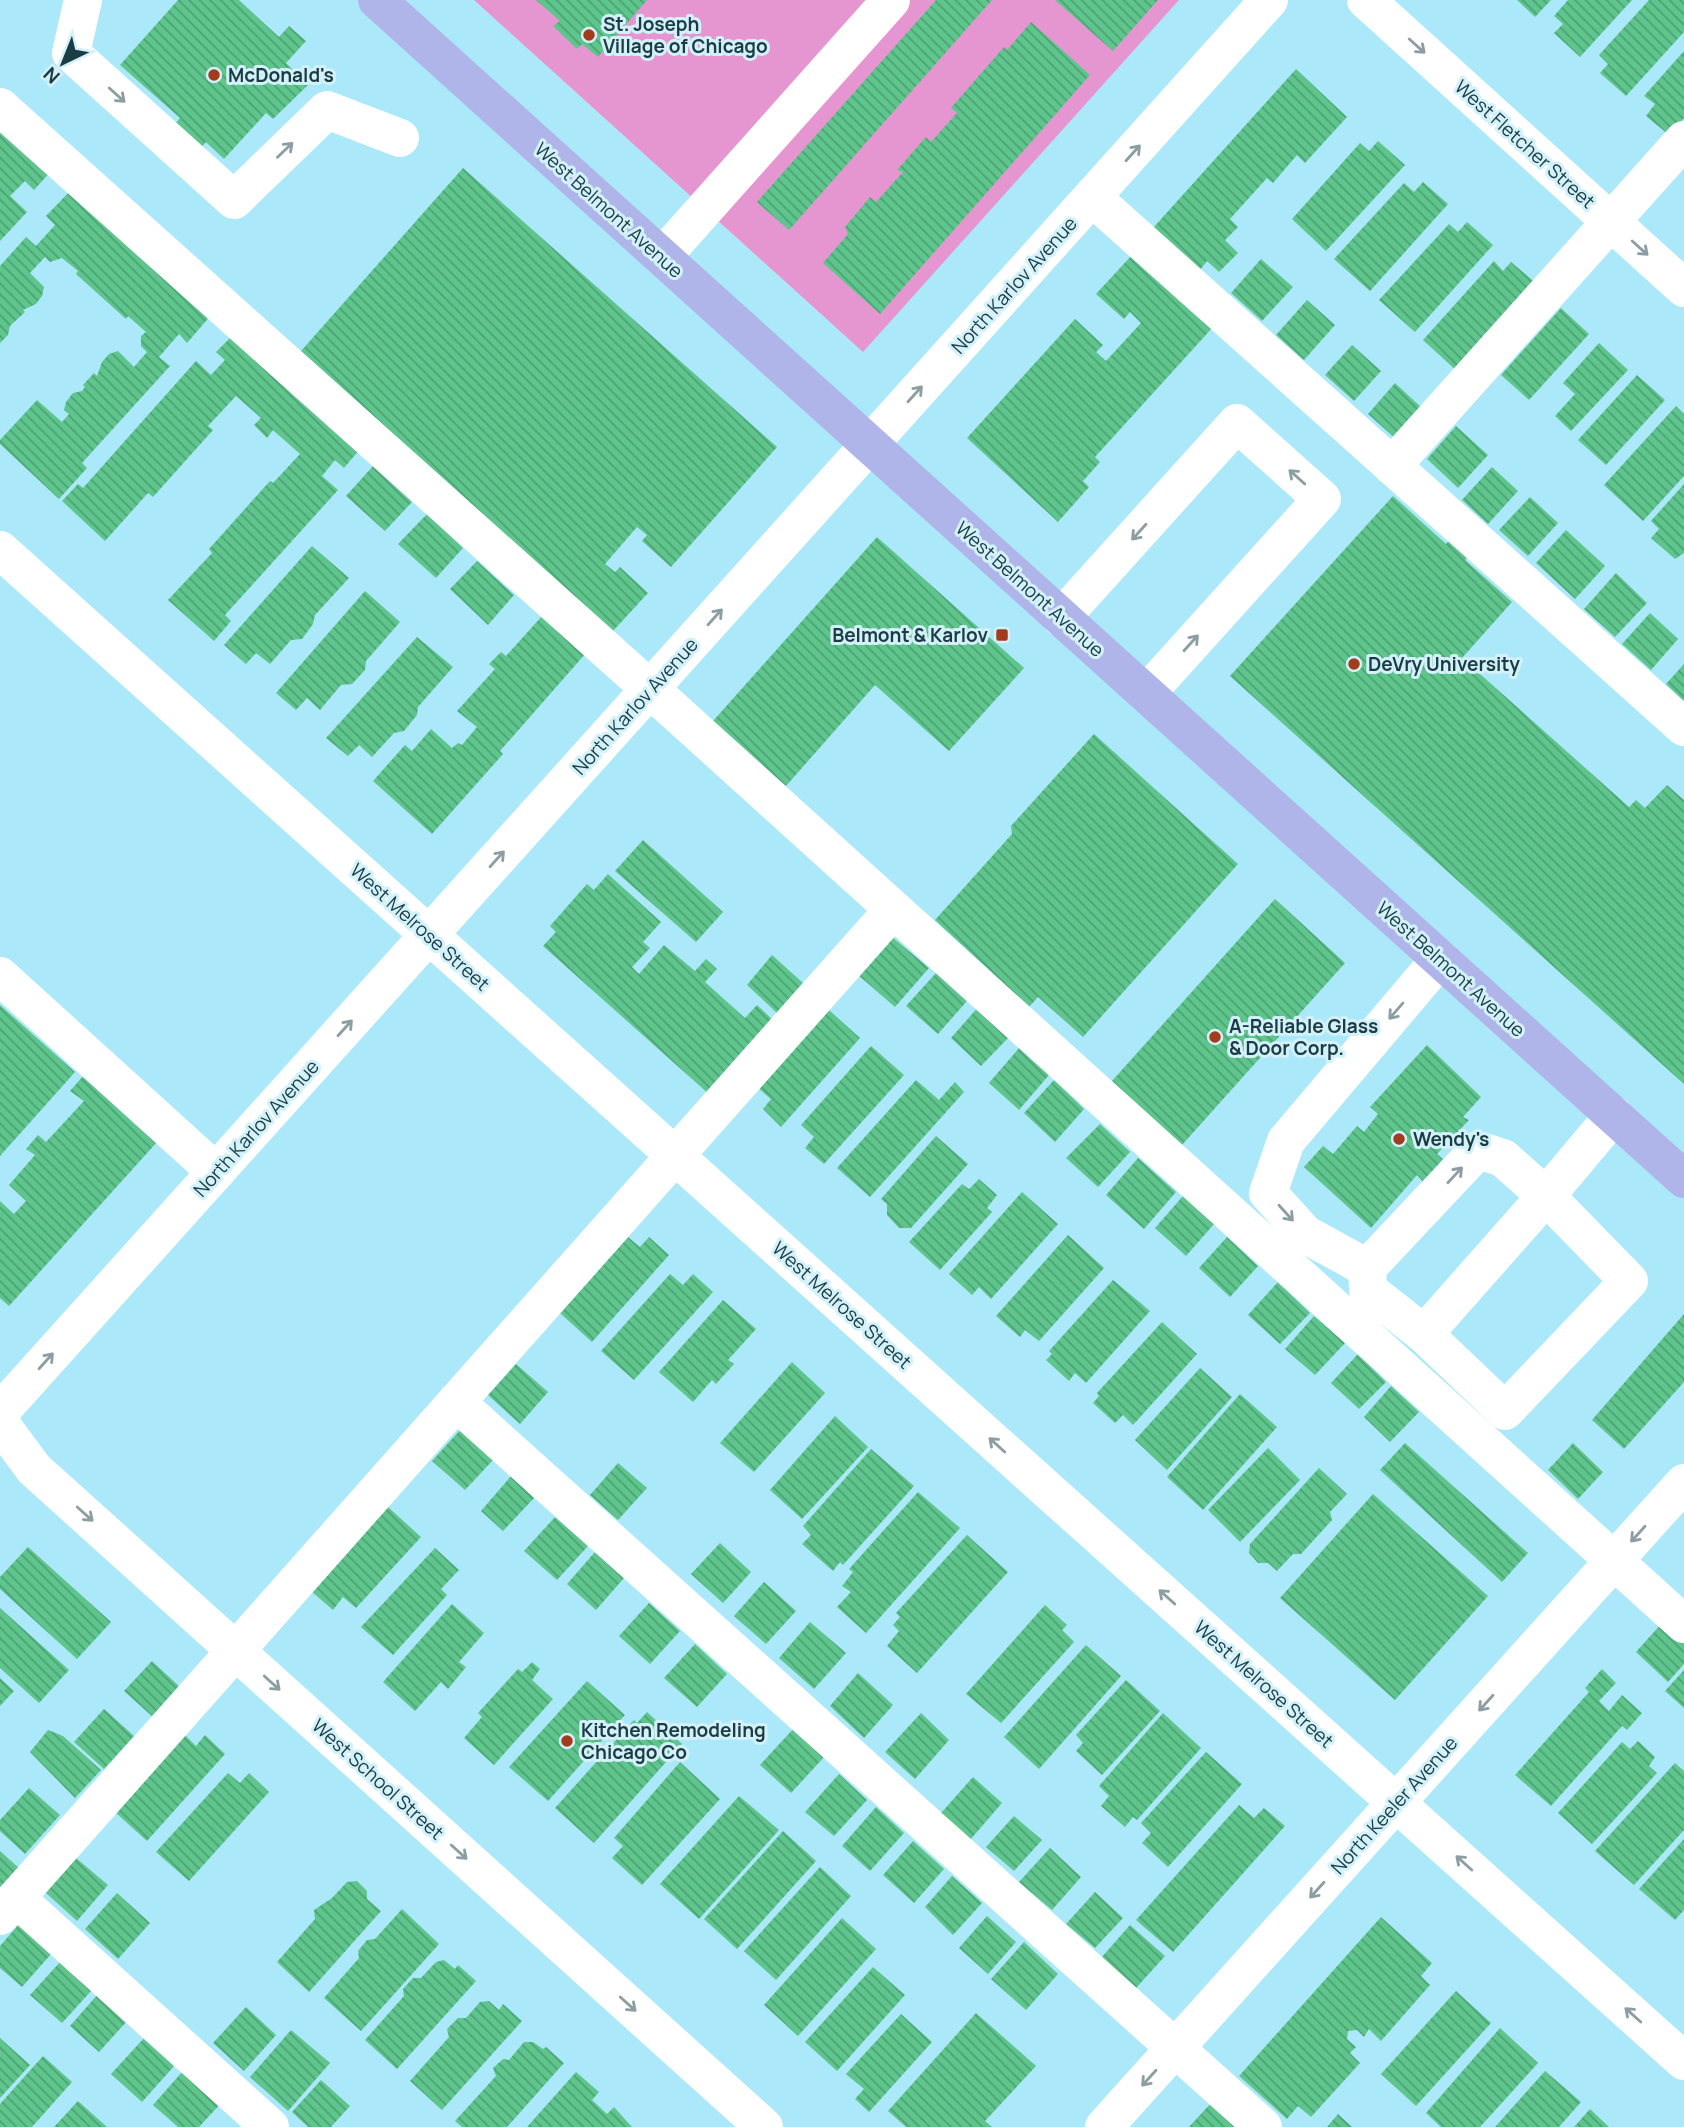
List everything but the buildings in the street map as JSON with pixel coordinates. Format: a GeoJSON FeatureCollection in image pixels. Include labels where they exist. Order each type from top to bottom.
{"type":"FeatureCollection","features":[{"type":"Feature","properties":{"kind":"main road","name":"West Belmont Avenue"},"geometry":{"type":"LineString","coordinates":[[377,0],[1684,1179]]}},
{"type":"Feature","properties":{"kind":"street"},"geometry":{"type":"LineString","coordinates":[[83,0],[71,53],[234,200],[327,110],[400,138]]}},
{"type":"Feature","properties":{"kind":"street"},"geometry":{"type":"LineString","coordinates":[[662,257],[891,0]]}},
{"type":"Feature","properties":{"kind":"street","name":"North Karlov Avenue"},"geometry":{"type":"LineString","coordinates":[[0,1412],[1269,0]]}},
{"type":"Feature","properties":{"kind":"street","name":"West Fletcher Street"},"geometry":{"type":"LineString","coordinates":[[1366,0],[1684,288]]}},
{"type":"Feature","properties":{"kind":"street"},"geometry":{"type":"LineString","coordinates":[[0,107],[650,689],[1684,1624]]}},
{"type":"Feature","properties":{"kind":"street"},"geometry":{"type":"LineString","coordinates":[[1392,466],[1684,141]]}},
{"type":"Feature","properties":{"kind":"street"},"geometry":{"type":"LineString","coordinates":[[1093,198],[1684,727]]}},
{"type":"Feature","properties":{"kind":"street"},"geometry":{"type":"LineString","coordinates":[[1061,618],[1237,423],[1322,499],[1146,694]]}},
{"type":"Feature","properties":{"kind":"street","name":"West Melrose Street"},"geometry":{"type":"LineString","coordinates":[[0,550],[1684,2061]]}},
{"type":"Feature","properties":{"kind":"street"},"geometry":{"type":"LineString","coordinates":[[270,2127],[8,1907],[893,911]]}},
{"type":"Feature","properties":{"kind":"street"},"geometry":{"type":"LineString","coordinates":[[1367,1268],[1305,1234],[1268,1192],[1286,1141],[1440,959]]}},
{"type":"Feature","properties":{"kind":"street"},"geometry":{"type":"LineString","coordinates":[[0,976],[216,1172]]}},
{"type":"Feature","properties":{"kind":"street"},"geometry":{"type":"LineString","coordinates":[[1424,1334],[1614,1115]]}},
{"type":"Feature","properties":{"kind":"street"},"geometry":{"type":"LineString","coordinates":[[1478,1150],[1503,1158],[1546,1196],[1629,1281],[1505,1411],[1424,1334],[1368,1290],[1367,1268],[1478,1150]]}},
{"type":"Feature","properties":{"kind":"street"},"geometry":{"type":"LineString","coordinates":[[456,1402],[1263,2127]]}},
{"type":"Feature","properties":{"kind":"street","name":"West School Street"},"geometry":{"type":"LineString","coordinates":[[0,1423],[34,1469],[764,2127]]}},
{"type":"Feature","properties":{"kind":"street","name":"North Keeler Avenue"},"geometry":{"type":"LineString","coordinates":[[1104,2127],[1684,1483]]}},
{"type":"Feature","properties":{"kind":"shaded area"},"geometry":{"type":"Polygon","coordinates":[[[474,0],[1179,0],[863,352],[474,0]]]}},
{"type":"Feature","properties":{"kind":"place","name":"St. Joseph Village of Chicago"},"geometry":{"type":"Point","coordinates":[589,35]}},
{"type":"Feature","properties":{"kind":"place","name":"McDonald's"},"geometry":{"type":"Point","coordinates":[214,75]}},
{"type":"Feature","properties":{"kind":"place","name":"Belmont & Karlov"},"geometry":{"type":"Point","coordinates":[1002,635]}},
{"type":"Feature","properties":{"kind":"place","name":"DeVry University"},"geometry":{"type":"Point","coordinates":[1354,664]}},
{"type":"Feature","properties":{"kind":"place","name":"A-Reliable Glass & Door Corp."},"geometry":{"type":"Point","coordinates":[1215,1037]}},
{"type":"Feature","properties":{"kind":"place","name":"Wendy's"},"geometry":{"type":"Point","coordinates":[1399,1139]}},
{"type":"Feature","properties":{"kind":"place","name":"Kitchen Remodeling Chicago Co"},"geometry":{"type":"Point","coordinates":[567,1741]}}]}
